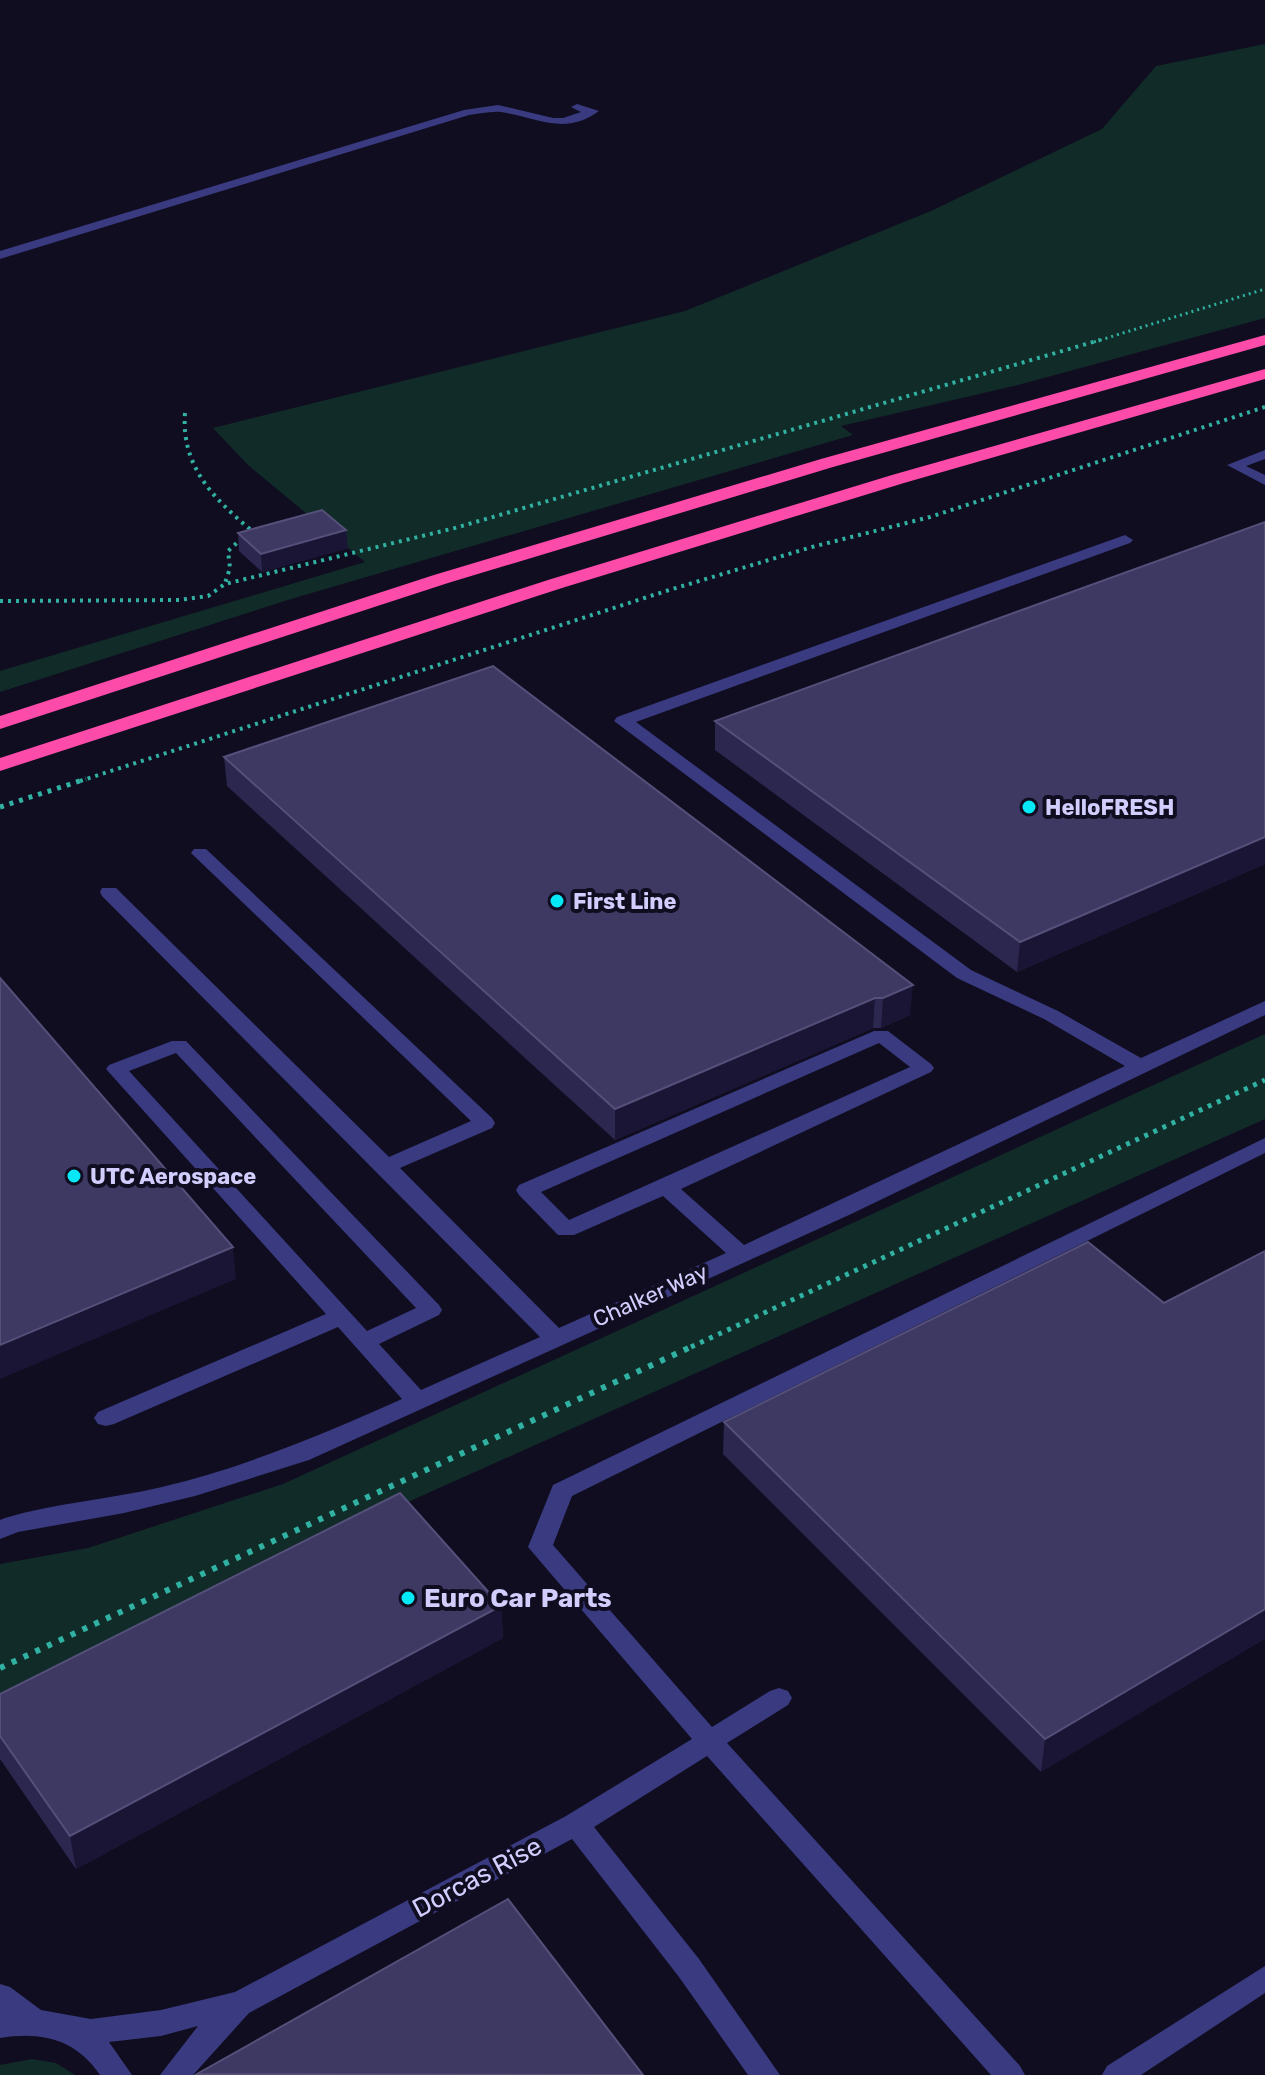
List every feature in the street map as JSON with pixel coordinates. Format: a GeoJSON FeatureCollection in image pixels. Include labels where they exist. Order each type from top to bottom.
{"type":"FeatureCollection","features":[{"type":"Feature","properties":{"kind":"highway"},"geometry":{"type":"LineString","coordinates":[[0,723],[441,579],[827,463],[1265,340]]}},
{"type":"Feature","properties":{"kind":"highway"},"geometry":{"type":"LineString","coordinates":[[0,765],[555,584],[898,479],[1265,374]]}},
{"type":"Feature","properties":{"kind":"street"},"geometry":{"type":"LineString","coordinates":[[0,255],[468,112],[498,108],[553,122],[565,122],[593,111],[577,107]]}},
{"type":"Feature","properties":{"kind":"street"},"geometry":{"type":"LineString","coordinates":[[1265,454],[1234,465],[1265,481]]}},
{"type":"Feature","properties":{"kind":"street"},"geometry":{"type":"LineString","coordinates":[[1125,540],[623,721],[964,974],[1051,1015],[1140,1066]]}},
{"type":"Feature","properties":{"kind":"street"},"geometry":{"type":"LineString","coordinates":[[200,853],[485,1123],[386,1166]]}},
{"type":"Feature","properties":{"kind":"street"},"geometry":{"type":"LineString","coordinates":[[109,892],[555,1338]]}},
{"type":"Feature","properties":{"kind":"street","name":"Chalker Way"},"geometry":{"type":"LineString","coordinates":[[5,1525],[102,1510],[244,1475],[301,1454],[841,1210],[1265,1007]]}},
{"type":"Feature","properties":{"kind":"street"},"geometry":{"type":"LineString","coordinates":[[881,1035],[924,1068],[666,1187],[566,1230],[527,1190],[881,1035]]}},
{"type":"Feature","properties":{"kind":"street"},"geometry":{"type":"LineString","coordinates":[[363,1342],[431,1310],[179,1045],[116,1069],[363,1342],[417,1400]]}},
{"type":"Feature","properties":{"kind":"street"},"geometry":{"type":"LineString","coordinates":[[1010,2075],[708,1740],[540,1547],[562,1491],[1265,1145]]}},
{"type":"Feature","properties":{"kind":"street"},"geometry":{"type":"LineString","coordinates":[[666,1187],[740,1254]]}},
{"type":"Feature","properties":{"kind":"street"},"geometry":{"type":"LineString","coordinates":[[106,1418],[341,1317]]}},
{"type":"Feature","properties":{"kind":"street","name":"Dorcas Rise"},"geometry":{"type":"LineString","coordinates":[[43,2023],[91,2032],[161,2023],[241,2003],[576,1824],[779,1698]]}},
{"type":"Feature","properties":{"kind":"street"},"geometry":{"type":"LineString","coordinates":[[576,1824],[689,1968],[765,2075]]}},
{"type":"Feature","properties":{"kind":"street"},"geometry":{"type":"LineString","coordinates":[[1117,2075],[1265,1978]]}},
{"type":"Feature","properties":{"kind":"street"},"geometry":{"type":"LineString","coordinates":[[0,1996],[43,2023],[81,2035],[105,2054],[117,2075]]}},
{"type":"Feature","properties":{"kind":"street","name":"Dorcas Rise"},"geometry":{"type":"LineString","coordinates":[[175,2075],[213,2029],[241,2003]]}},
{"type":"Feature","properties":{"kind":"street"},"geometry":{"type":"LineString","coordinates":[[0,2025],[43,2023]]}},
{"type":"Feature","properties":{"kind":"path"},"geometry":{"type":"LineString","coordinates":[[0,601],[179,600],[208,596],[225,584],[455,528],[1013,367],[1265,289]]}},
{"type":"Feature","properties":{"kind":"path"},"geometry":{"type":"LineString","coordinates":[[0,807],[666,591],[812,547],[930,517],[1265,407]]}},
{"type":"Feature","properties":{"kind":"path"},"geometry":{"type":"LineString","coordinates":[[185,413],[183,423],[190,461],[201,484],[251,530],[264,533]]}},
{"type":"Feature","properties":{"kind":"path"},"geometry":{"type":"LineString","coordinates":[[225,584],[230,568],[228,551],[251,530]]}},
{"type":"Feature","properties":{"kind":"path"},"geometry":{"type":"LineString","coordinates":[[0,1668],[1265,1080]]}},
{"type":"Feature","properties":{"kind":"green space"},"geometry":{"type":"Polygon","coordinates":[[[1265,44],[1265,318],[1018,385],[841,426],[853,435],[291,599],[0,692],[0,671],[365,562],[248,465],[213,428],[685,311],[931,211],[1102,129],[1156,66],[1265,44]]]}},
{"type":"Feature","properties":{"kind":"green space"},"geometry":{"type":"Polygon","coordinates":[[[1265,1034],[1265,1119],[419,1497],[0,1697],[0,1564],[88,1548],[283,1484],[1265,1034]]]}},
{"type":"Feature","properties":{"kind":"green space"},"geometry":{"type":"Polygon","coordinates":[[[32,2059],[56,2063],[75,2075],[0,2075],[0,2065],[32,2059]]]}},
{"type":"Feature","properties":{"kind":"building"},"geometry":{"type":"Polygon","coordinates":[[[322,510],[346,530],[261,554],[238,533],[322,510]]]}},
{"type":"Feature","properties":{"kind":"building","name":"HelloFRESH"},"geometry":{"type":"Polygon","coordinates":[[[1265,522],[1265,837],[1020,942],[715,721],[1265,522]]]}},
{"type":"Feature","properties":{"kind":"building","name":"First Line"},"geometry":{"type":"Polygon","coordinates":[[[493,666],[913,985],[883,998],[875,998],[615,1109],[224,757],[493,666]]]}},
{"type":"Feature","properties":{"kind":"building","name":"UTC Aerospace"},"geometry":{"type":"Polygon","coordinates":[[[0,978],[233,1247],[0,1345],[0,978]]]}},
{"type":"Feature","properties":{"kind":"building"},"geometry":{"type":"Polygon","coordinates":[[[1088,1242],[1164,1303],[1265,1251],[1265,1609],[1045,1739],[724,1422],[1088,1242]]]}},
{"type":"Feature","properties":{"kind":"building"},"geometry":{"type":"Polygon","coordinates":[[[400,1493],[501,1606],[70,1836],[0,1736],[0,1694],[400,1493]]]}},
{"type":"Feature","properties":{"kind":"building"},"geometry":{"type":"Polygon","coordinates":[[[508,1899],[643,2075],[197,2074],[508,1899]]]}},
{"type":"Feature","properties":{"kind":"place","name":"HelloFRESH"},"geometry":{"type":"Point","coordinates":[1029,807]}},
{"type":"Feature","properties":{"kind":"place","name":"First Line"},"geometry":{"type":"Point","coordinates":[557,901]}},
{"type":"Feature","properties":{"kind":"place","name":"UTC Aerospace"},"geometry":{"type":"Point","coordinates":[74,1176]}},
{"type":"Feature","properties":{"kind":"place","name":"Euro Car Parts"},"geometry":{"type":"Point","coordinates":[408,1598]}}]}
